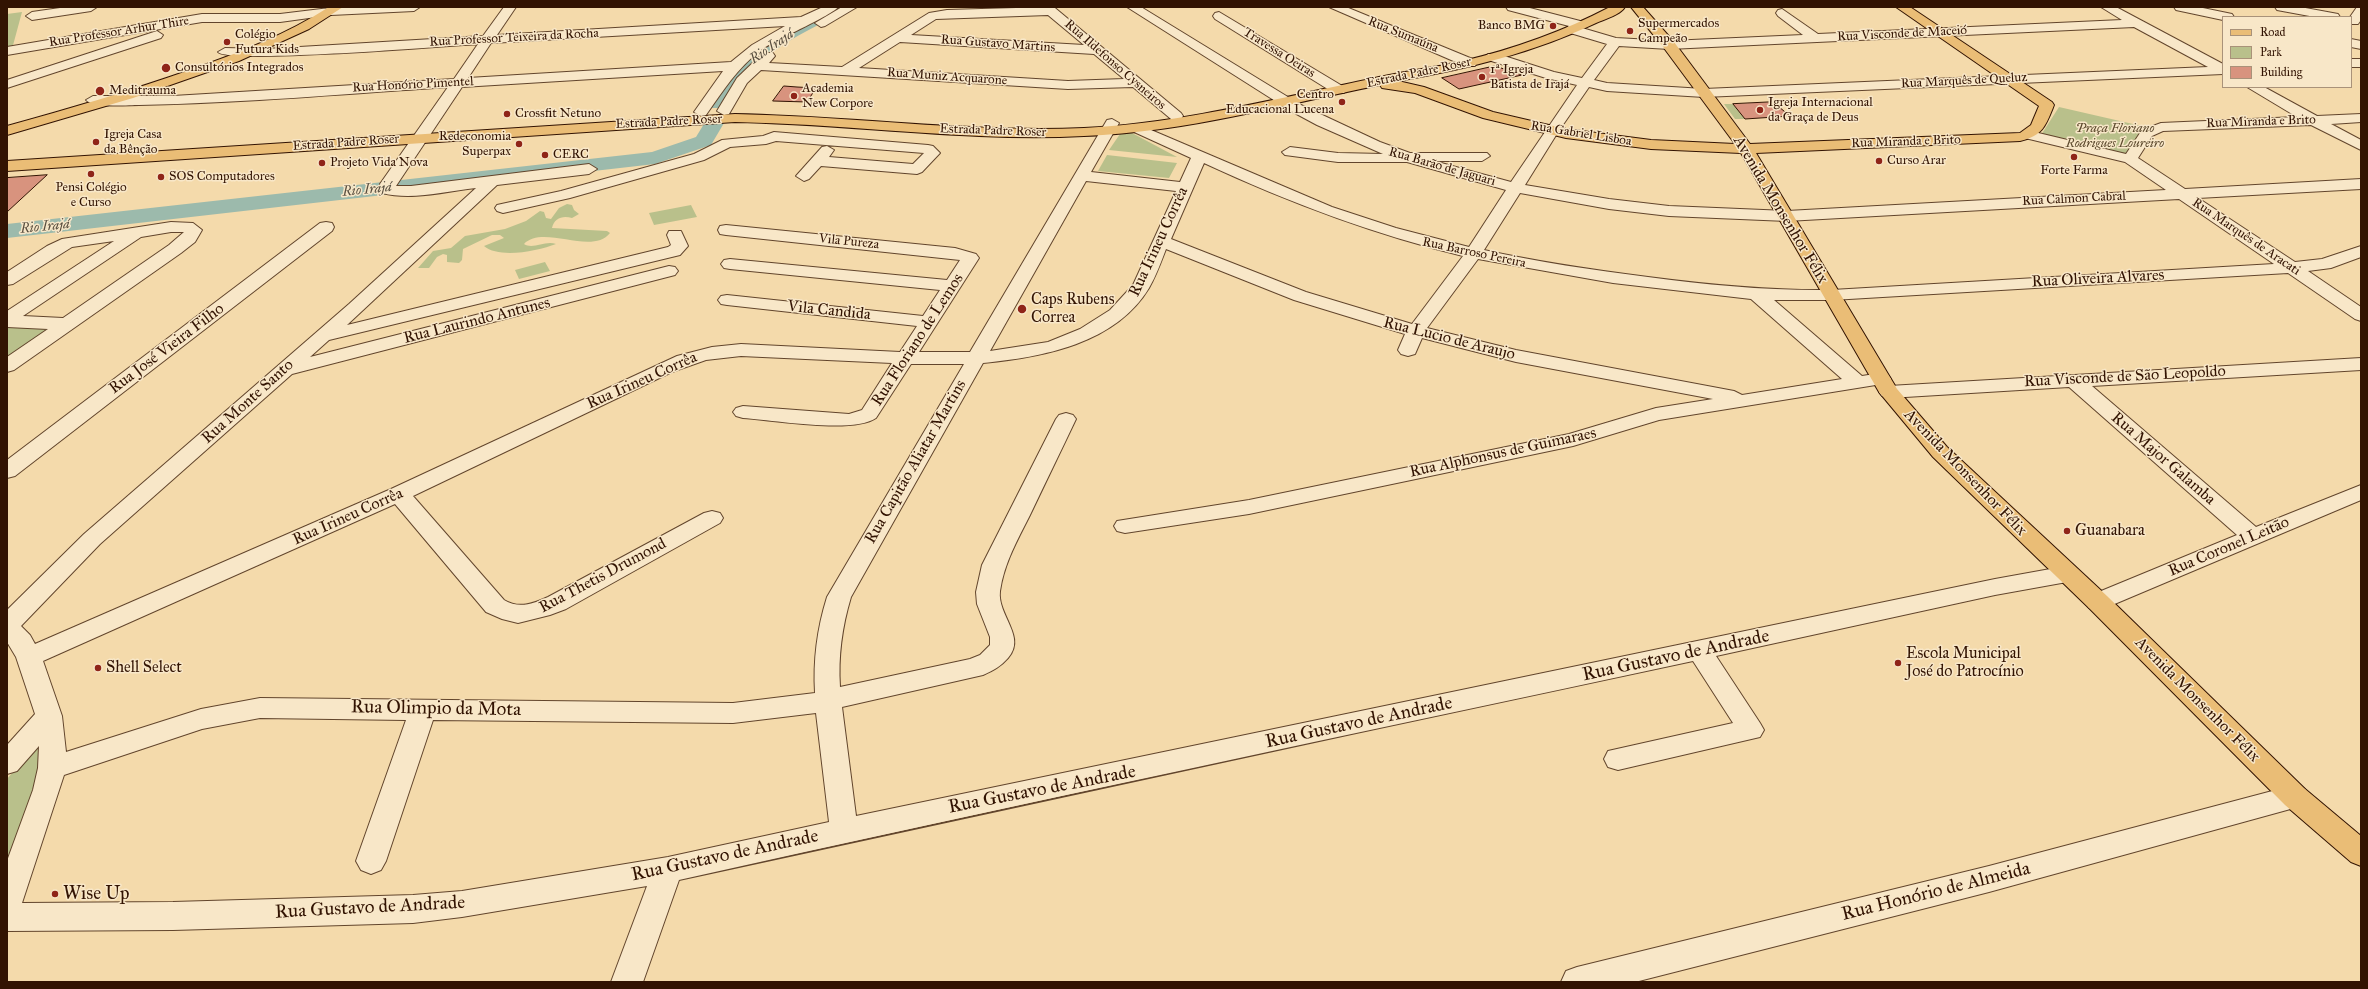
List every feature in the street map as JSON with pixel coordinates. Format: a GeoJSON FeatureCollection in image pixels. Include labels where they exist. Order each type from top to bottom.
{"type":"FeatureCollection","features":[{"type":"Feature","properties":{"kind":"main road"},"geometry":{"type":"LineString","coordinates":[[7,123],[92,100],[225,52],[264,36],[318,7]]}},
{"type":"Feature","properties":{"kind":"main road","name":"Estrada Padre Roser"},"geometry":{"type":"LineString","coordinates":[[7,166],[724,111],[822,113],[1019,126],[1137,128],[1286,102],[1493,57],[1575,28],[1619,7]]}},
{"type":"Feature","properties":{"kind":"main road","name":"Avenida Monsenhor Félix"},"geometry":{"type":"LineString","coordinates":[[1637,7],[1668,45],[1750,156],[1787,216],[1885,386],[1940,452],[2098,602],[2295,797],[2361,853]]}},
{"type":"Feature","properties":{"kind":"main road"},"geometry":{"type":"LineString","coordinates":[[1902,7],[2047,105],[2038,128],[2030,135]]}},
{"type":"Feature","properties":{"kind":"main road"},"geometry":{"type":"LineString","coordinates":[[7,131],[112,102],[245,54],[285,36],[334,9]]}},
{"type":"Feature","properties":{"kind":"main road"},"geometry":{"type":"LineString","coordinates":[[1422,91],[1413,85],[1412,80],[1450,70],[1468,63]]}},
{"type":"Feature","properties":{"kind":"main road","name":"Rua Gabriel Lisboa"},"geometry":{"type":"LineString","coordinates":[[1340,90],[1392,84],[1403,85],[1474,111],[1551,131],[1750,156]]}},
{"type":"Feature","properties":{"kind":"main road","name":"Estrada Padre Roser"},"geometry":{"type":"LineString","coordinates":[[7,161],[423,134],[705,119],[788,119],[1011,132],[1110,127],[1176,116],[1235,112]]}},
{"type":"Feature","properties":{"kind":"main road","name":"Rua Miranda e Brito"},"geometry":{"type":"LineString","coordinates":[[1750,156],[1756,160],[1749,150],[2030,135]]}},
{"type":"Feature","properties":{"kind":"main road"},"geometry":{"type":"LineString","coordinates":[[1736,136],[1780,148]]}},
{"type":"Feature","properties":{"kind":"street"},"geometry":{"type":"LineString","coordinates":[[24,47],[33,12],[91,7]]}},
{"type":"Feature","properties":{"kind":"street"},"geometry":{"type":"LineString","coordinates":[[7,84],[100,56],[202,18],[222,7]]}},
{"type":"Feature","properties":{"kind":"street","name":"Rua Professor Arhur Thire"},"geometry":{"type":"LineString","coordinates":[[7,50],[202,18],[271,18],[303,16],[334,9],[414,7]]}},
{"type":"Feature","properties":{"kind":"street"},"geometry":{"type":"LineString","coordinates":[[510,7],[457,82],[388,186],[395,192],[422,190],[588,169]]}},
{"type":"Feature","properties":{"kind":"street"},"geometry":{"type":"LineString","coordinates":[[701,112],[711,94],[733,66],[760,44],[832,7]]}},
{"type":"Feature","properties":{"kind":"street"},"geometry":{"type":"LineString","coordinates":[[724,111],[742,81],[756,66],[799,35],[851,7]]}},
{"type":"Feature","properties":{"kind":"street","name":"Rua Barão de Jaguari"},"geometry":{"type":"LineString","coordinates":[[1133,7],[1286,102],[1339,130],[1404,158],[1516,188],[1671,210],[1724,215],[1787,216]]}},
{"type":"Feature","properties":{"kind":"street","name":"Rua Sumaúna"},"geometry":{"type":"LineString","coordinates":[[1335,7],[1468,63]]}},
{"type":"Feature","properties":{"kind":"street","name":"Rua Visconde de Maceió"},"geometry":{"type":"LineString","coordinates":[[1512,7],[1615,42],[1668,45],[2136,23]]}},
{"type":"Feature","properties":{"kind":"street"},"geometry":{"type":"LineString","coordinates":[[2107,7],[2222,69]]}},
{"type":"Feature","properties":{"kind":"street"},"geometry":{"type":"LineString","coordinates":[[2180,7],[2223,16]]}},
{"type":"Feature","properties":{"kind":"street"},"geometry":{"type":"LineString","coordinates":[[2281,7],[2329,16]]}},
{"type":"Feature","properties":{"kind":"street"},"geometry":{"type":"LineString","coordinates":[[2355,21],[2361,10]]}},
{"type":"Feature","properties":{"kind":"street","name":"Rua Ildefonso Cysneiros"},"geometry":{"type":"LineString","coordinates":[[898,38],[924,21],[939,15],[1041,11],[1055,13],[1176,116]]}},
{"type":"Feature","properties":{"kind":"street"},"geometry":{"type":"LineString","coordinates":[[1782,13],[1815,38]]}},
{"type":"Feature","properties":{"kind":"street","name":"Travessa Oeiras"},"geometry":{"type":"LineString","coordinates":[[1219,16],[1340,90]]}},
{"type":"Feature","properties":{"kind":"street","name":"Rua Professor Teixeira da Rocha"},"geometry":{"type":"LineString","coordinates":[[225,52],[245,54],[804,21]]}},
{"type":"Feature","properties":{"kind":"street"},"geometry":{"type":"LineString","coordinates":[[847,70],[898,38]]}},
{"type":"Feature","properties":{"kind":"street","name":"Rua Gustavo Martins"},"geometry":{"type":"LineString","coordinates":[[898,38],[1097,50]]}},
{"type":"Feature","properties":{"kind":"street"},"geometry":{"type":"LineString","coordinates":[[1408,350],[1416,331],[1474,254],[1551,131],[1615,42]]}},
{"type":"Feature","properties":{"kind":"street","name":"Rua Marquês de Queluz"},"geometry":{"type":"LineString","coordinates":[[1493,57],[1585,83],[1638,90],[1704,93],[2222,70]]}},
{"type":"Feature","properties":{"kind":"street","name":"Rua Honório Pimentel"},"geometry":{"type":"LineString","coordinates":[[92,100],[112,102],[733,66]]}},
{"type":"Feature","properties":{"kind":"street","name":"Rua Muniz Acquarone"},"geometry":{"type":"LineString","coordinates":[[756,66],[847,70],[1074,86],[1138,83]]}},
{"type":"Feature","properties":{"kind":"street"},"geometry":{"type":"LineString","coordinates":[[2256,88],[2361,146]]}},
{"type":"Feature","properties":{"kind":"street","name":"Rua Miranda e Brito"},"geometry":{"type":"LineString","coordinates":[[2130,159],[2147,134],[2161,127],[2361,118]]}},
{"type":"Feature","properties":{"kind":"street"},"geometry":{"type":"LineString","coordinates":[[585,204],[670,174],[699,157],[728,143],[766,140],[774,136],[788,119]]}},
{"type":"Feature","properties":{"kind":"street"},"geometry":{"type":"LineString","coordinates":[[804,176],[851,123]]}},
{"type":"Feature","properties":{"kind":"street","name":"Rua Capitão Aliatar Martins"},"geometry":{"type":"LineString","coordinates":[[844,831],[828,701],[829,631],[839,597],[974,359],[1110,127]]}},
{"type":"Feature","properties":{"kind":"street","name":"Rua Barroso Pereira"},"geometry":{"type":"LineString","coordinates":[[1137,128],[1314,206],[1409,238],[1474,254],[1600,277],[1758,296],[1832,295]]}},
{"type":"Feature","properties":{"kind":"street"},"geometry":{"type":"LineString","coordinates":[[2030,135],[2130,159]]}},
{"type":"Feature","properties":{"kind":"street"},"geometry":{"type":"LineString","coordinates":[[774,136],[928,149],[932,153],[917,169],[818,161]]}},
{"type":"Feature","properties":{"kind":"street"},"geometry":{"type":"LineString","coordinates":[[1290,152],[1364,160],[1404,158],[1424,155],[1482,156]]}},
{"type":"Feature","properties":{"kind":"street","name":"Rua Irineu Corrêa"},"geometry":{"type":"LineString","coordinates":[[29,657],[399,494],[665,368],[701,354],[725,350],[741,350],[906,358],[974,359],[1051,347],[1100,326],[1130,304],[1142,287],[1200,155]]}},
{"type":"Feature","properties":{"kind":"street"},"geometry":{"type":"LineString","coordinates":[[504,208],[572,193],[699,157]]}},
{"type":"Feature","properties":{"kind":"street","name":"Rua Marquês de Aracati"},"geometry":{"type":"LineString","coordinates":[[2130,159],[2361,315]]}},
{"type":"Feature","properties":{"kind":"street"},"geometry":{"type":"LineString","coordinates":[[1082,176],[1186,187]]}},
{"type":"Feature","properties":{"kind":"street","name":"Rua Monte Santo"},"geometry":{"type":"LineString","coordinates":[[7,626],[92,539],[322,337],[492,181]]}},
{"type":"Feature","properties":{"kind":"street","name":"Rua Calmon Cabral"},"geometry":{"type":"LineString","coordinates":[[1787,216],[2361,184]]}},
{"type":"Feature","properties":{"kind":"street"},"geometry":{"type":"LineString","coordinates":[[7,280],[53,250],[68,243],[181,226],[192,228],[194,230],[189,238],[176,249],[7,366]]}},
{"type":"Feature","properties":{"kind":"street","name":"Rua José Vieira Filho"},"geometry":{"type":"LineString","coordinates":[[7,471],[326,227]]}},
{"type":"Feature","properties":{"kind":"street","name":"Vila Pureza"},"geometry":{"type":"LineString","coordinates":[[726,230],[955,253],[970,258]]}},
{"type":"Feature","properties":{"kind":"street"},"geometry":{"type":"LineString","coordinates":[[7,320],[140,231]]}},
{"type":"Feature","properties":{"kind":"street"},"geometry":{"type":"LineString","coordinates":[[322,337],[674,251],[680,246],[675,235]]}},
{"type":"Feature","properties":{"kind":"street","name":"Rua Lucio de Araujo"},"geometry":{"type":"LineString","coordinates":[[1161,241],[1300,296],[1416,331],[1516,356],[1747,399]]}},
{"type":"Feature","properties":{"kind":"street","name":"Rua Oliveira Alvares"},"geometry":{"type":"LineString","coordinates":[[1832,295],[2292,268],[2325,264],[2361,250]]}},
{"type":"Feature","properties":{"kind":"street","name":"Rua Floriano de Lemos"},"geometry":{"type":"LineString","coordinates":[[743,412],[836,420],[863,418],[874,408],[970,258]]}},
{"type":"Feature","properties":{"kind":"street"},"geometry":{"type":"LineString","coordinates":[[730,264],[953,286]]}},
{"type":"Feature","properties":{"kind":"street","name":"Rua Laurindo Antunes"},"geometry":{"type":"LineString","coordinates":[[284,370],[669,271]]}},
{"type":"Feature","properties":{"kind":"street"},"geometry":{"type":"LineString","coordinates":[[1758,296],[1858,383]]}},
{"type":"Feature","properties":{"kind":"street","name":"Vila Candida"},"geometry":{"type":"LineString","coordinates":[[727,300],[930,322]]}},
{"type":"Feature","properties":{"kind":"street"},"geometry":{"type":"LineString","coordinates":[[7,320],[67,324]]}},
{"type":"Feature","properties":{"kind":"street","name":"Rua Visconde de São Leopoldo"},"geometry":{"type":"LineString","coordinates":[[1885,386],[2073,380],[2361,364]]}},
{"type":"Feature","properties":{"kind":"street","name":"Rua Major Galamba"},"geometry":{"type":"LineString","coordinates":[[2073,380],[2254,538]]}},
{"type":"Feature","properties":{"kind":"street","name":"Rua Alphonsus de Guimaraes"},"geometry":{"type":"LineString","coordinates":[[1125,526],[1249,507],[1573,440],[1656,414],[1858,383],[1885,386]]}},
{"type":"Feature","properties":{"kind":"street","name":"Rua Olimpio da Mota"},"geometry":{"type":"LineString","coordinates":[[52,768],[159,732],[233,712],[286,707],[424,708],[708,715],[801,706],[974,668],[989,662],[1003,647],[1002,637],[989,604],[988,592],[994,565],[1066,419]]}},
{"type":"Feature","properties":{"kind":"street","name":"Rua Coronel Leitão"},"geometry":{"type":"LineString","coordinates":[[2098,602],[2361,492]]}},
{"type":"Feature","properties":{"kind":"street","name":"Rua Thetis Drumond"},"geometry":{"type":"LineString","coordinates":[[399,494],[495,606],[508,614],[539,611],[557,603],[712,518]]}},
{"type":"Feature","properties":{"kind":"street","name":"Rua Gustavo de Andrade"},"geometry":{"type":"LineString","coordinates":[[7,916],[173,916],[413,909],[462,904],[668,870],[844,831],[2067,574]]}},
{"type":"Feature","properties":{"kind":"street"},"geometry":{"type":"LineString","coordinates":[[7,626],[21,641],[29,657],[49,716],[53,746],[52,768],[47,790],[7,902]]}},
{"type":"Feature","properties":{"kind":"street"},"geometry":{"type":"LineString","coordinates":[[1618,760],[1751,730],[1700,651]]}},
{"type":"Feature","properties":{"kind":"street"},"geometry":{"type":"LineString","coordinates":[[371,861],[424,708]]}},
{"type":"Feature","properties":{"kind":"street"},"geometry":{"type":"LineString","coordinates":[[7,763],[49,716]]}},
{"type":"Feature","properties":{"kind":"street","name":"Rua Honório de Almeida"},"geometry":{"type":"LineString","coordinates":[[1577,982],[1989,879],[2295,797]]}},
{"type":"Feature","properties":{"kind":"street"},"geometry":{"type":"LineString","coordinates":[[627,982],[668,870]]}},
{"type":"Feature","properties":{"kind":"green space"},"geometry":{"type":"Polygon","coordinates":[[[22,12],[12,49],[7,49],[7,14],[22,12]]]}},
{"type":"Feature","properties":{"kind":"green space"},"geometry":{"type":"Polygon","coordinates":[[[1724,104],[1733,104],[1745,119],[1735,119],[1724,104]]]}},
{"type":"Feature","properties":{"kind":"green space","name":"Praça Floriano Rodrigues Loureiro"},"geometry":{"type":"Polygon","coordinates":[[[2059,107],[2146,127],[2128,156],[2041,135],[2059,107]]]}},
{"type":"Feature","properties":{"kind":"green space"},"geometry":{"type":"Polygon","coordinates":[[[1132,133],[1177,157],[1109,150],[1120,134],[1132,133]]]}},
{"type":"Feature","properties":{"kind":"green space"},"geometry":{"type":"Polygon","coordinates":[[[1107,155],[1177,163],[1169,178],[1098,171],[1107,155]]]}},
{"type":"Feature","properties":{"kind":"green space"},"geometry":{"type":"Polygon","coordinates":[[[567,204],[572,205],[574,210],[579,214],[572,218],[559,218],[552,228],[607,231],[610,233],[602,239],[592,242],[543,237],[532,239],[524,244],[531,246],[548,243],[556,244],[529,251],[509,253],[491,250],[484,246],[504,238],[500,235],[492,235],[463,249],[462,260],[459,263],[447,262],[447,255],[443,254],[437,257],[429,268],[418,268],[433,251],[451,248],[465,236],[505,229],[526,221],[540,211],[544,212],[546,218],[551,219],[559,208],[567,204]]]}},
{"type":"Feature","properties":{"kind":"green space"},"geometry":{"type":"Polygon","coordinates":[[[691,205],[697,217],[654,225],[649,213],[691,205]]]}},
{"type":"Feature","properties":{"kind":"green space"},"geometry":{"type":"Polygon","coordinates":[[[545,262],[550,271],[519,279],[515,270],[545,262]]]}},
{"type":"Feature","properties":{"kind":"green space"},"geometry":{"type":"Polygon","coordinates":[[[7,324],[60,327],[7,358],[7,324]]]}},
{"type":"Feature","properties":{"kind":"green space"},"geometry":{"type":"Polygon","coordinates":[[[40,740],[43,771],[7,884],[7,779],[40,740]]]}},
{"type":"Feature","properties":{"kind":"building","name":"1ª Igreja Batista de Irajá"},"geometry":{"type":"Polygon","coordinates":[[[1495,66],[1522,75],[1459,89],[1442,78],[1495,66]]]}},
{"type":"Feature","properties":{"kind":"building","name":"Academia New Corpore"},"geometry":{"type":"Polygon","coordinates":[[[784,86],[816,88],[807,102],[773,101],[784,86]]]}},
{"type":"Feature","properties":{"kind":"building","name":"Igreja Internacional da Graça de Deus"},"geometry":{"type":"Polygon","coordinates":[[[1773,102],[1790,116],[1745,119],[1733,104],[1773,102]]]}},
{"type":"Feature","properties":{"kind":"building"},"geometry":{"type":"Polygon","coordinates":[[[47,175],[7,212],[7,178],[47,175]]]}},
{"type":"Feature","properties":{"kind":"waterway","name":"Rio Irajá"},"geometry":{"type":"LineString","coordinates":[[718,104],[733,79],[746,64],[758,54],[799,28],[841,7]]}},
{"type":"Feature","properties":{"kind":"waterway","name":"Rio Irajá"},"geometry":{"type":"LineString","coordinates":[[7,231],[655,158],[704,141],[714,123]]}},
{"type":"Feature","properties":{"kind":"place","name":"Banco BMG"},"geometry":{"type":"Point","coordinates":[1553,26]}},
{"type":"Feature","properties":{"kind":"place","name":"Supermercados Campeão"},"geometry":{"type":"Point","coordinates":[1630,31]}},
{"type":"Feature","properties":{"kind":"place","name":"Colégio Futura Kids"},"geometry":{"type":"Point","coordinates":[227,42]}},
{"type":"Feature","properties":{"kind":"place","name":"Consultórios Integrados"},"geometry":{"type":"Point","coordinates":[166,68]}},
{"type":"Feature","properties":{"kind":"place","name":"1ª Igreja Batista de Irajá"},"geometry":{"type":"Point","coordinates":[1482,77]}},
{"type":"Feature","properties":{"kind":"place","name":"Meditrauma"},"geometry":{"type":"Point","coordinates":[100,91]}},
{"type":"Feature","properties":{"kind":"place","name":"Academia New Corpore"},"geometry":{"type":"Point","coordinates":[794,96]}},
{"type":"Feature","properties":{"kind":"place","name":"Centro Educacional Lucena"},"geometry":{"type":"Point","coordinates":[1342,102]}},
{"type":"Feature","properties":{"kind":"place","name":"Igreja Internacional da Graça de Deus"},"geometry":{"type":"Point","coordinates":[1760,110]}},
{"type":"Feature","properties":{"kind":"place","name":"Crossfit Netuno"},"geometry":{"type":"Point","coordinates":[507,114]}},
{"type":"Feature","properties":{"kind":"place","name":"Igreja Casa da Bênção"},"geometry":{"type":"Point","coordinates":[96,142]}},
{"type":"Feature","properties":{"kind":"place","name":"Redeconomia Superpax"},"geometry":{"type":"Point","coordinates":[519,144]}},
{"type":"Feature","properties":{"kind":"place","name":"CERC"},"geometry":{"type":"Point","coordinates":[545,155]}},
{"type":"Feature","properties":{"kind":"place","name":"Forte Farma"},"geometry":{"type":"Point","coordinates":[2074,157]}},
{"type":"Feature","properties":{"kind":"place","name":"Curso Arar"},"geometry":{"type":"Point","coordinates":[1879,161]}},
{"type":"Feature","properties":{"kind":"place","name":"Projeto Vida Nova"},"geometry":{"type":"Point","coordinates":[322,163]}},
{"type":"Feature","properties":{"kind":"place","name":"Pensi Colégio e Curso"},"geometry":{"type":"Point","coordinates":[91,174]}},
{"type":"Feature","properties":{"kind":"place","name":"SOS Computadores"},"geometry":{"type":"Point","coordinates":[161,177]}},
{"type":"Feature","properties":{"kind":"place","name":"Caps Rubens Correa"},"geometry":{"type":"Point","coordinates":[1022,309]}},
{"type":"Feature","properties":{"kind":"place","name":"Guanabara"},"geometry":{"type":"Point","coordinates":[2067,531]}},
{"type":"Feature","properties":{"kind":"place","name":"Escola Municipal José do Patrocínio"},"geometry":{"type":"Point","coordinates":[1898,663]}},
{"type":"Feature","properties":{"kind":"place","name":"Shell Select"},"geometry":{"type":"Point","coordinates":[98,668]}},
{"type":"Feature","properties":{"kind":"place","name":"Wise Up"},"geometry":{"type":"Point","coordinates":[55,894]}}]}
